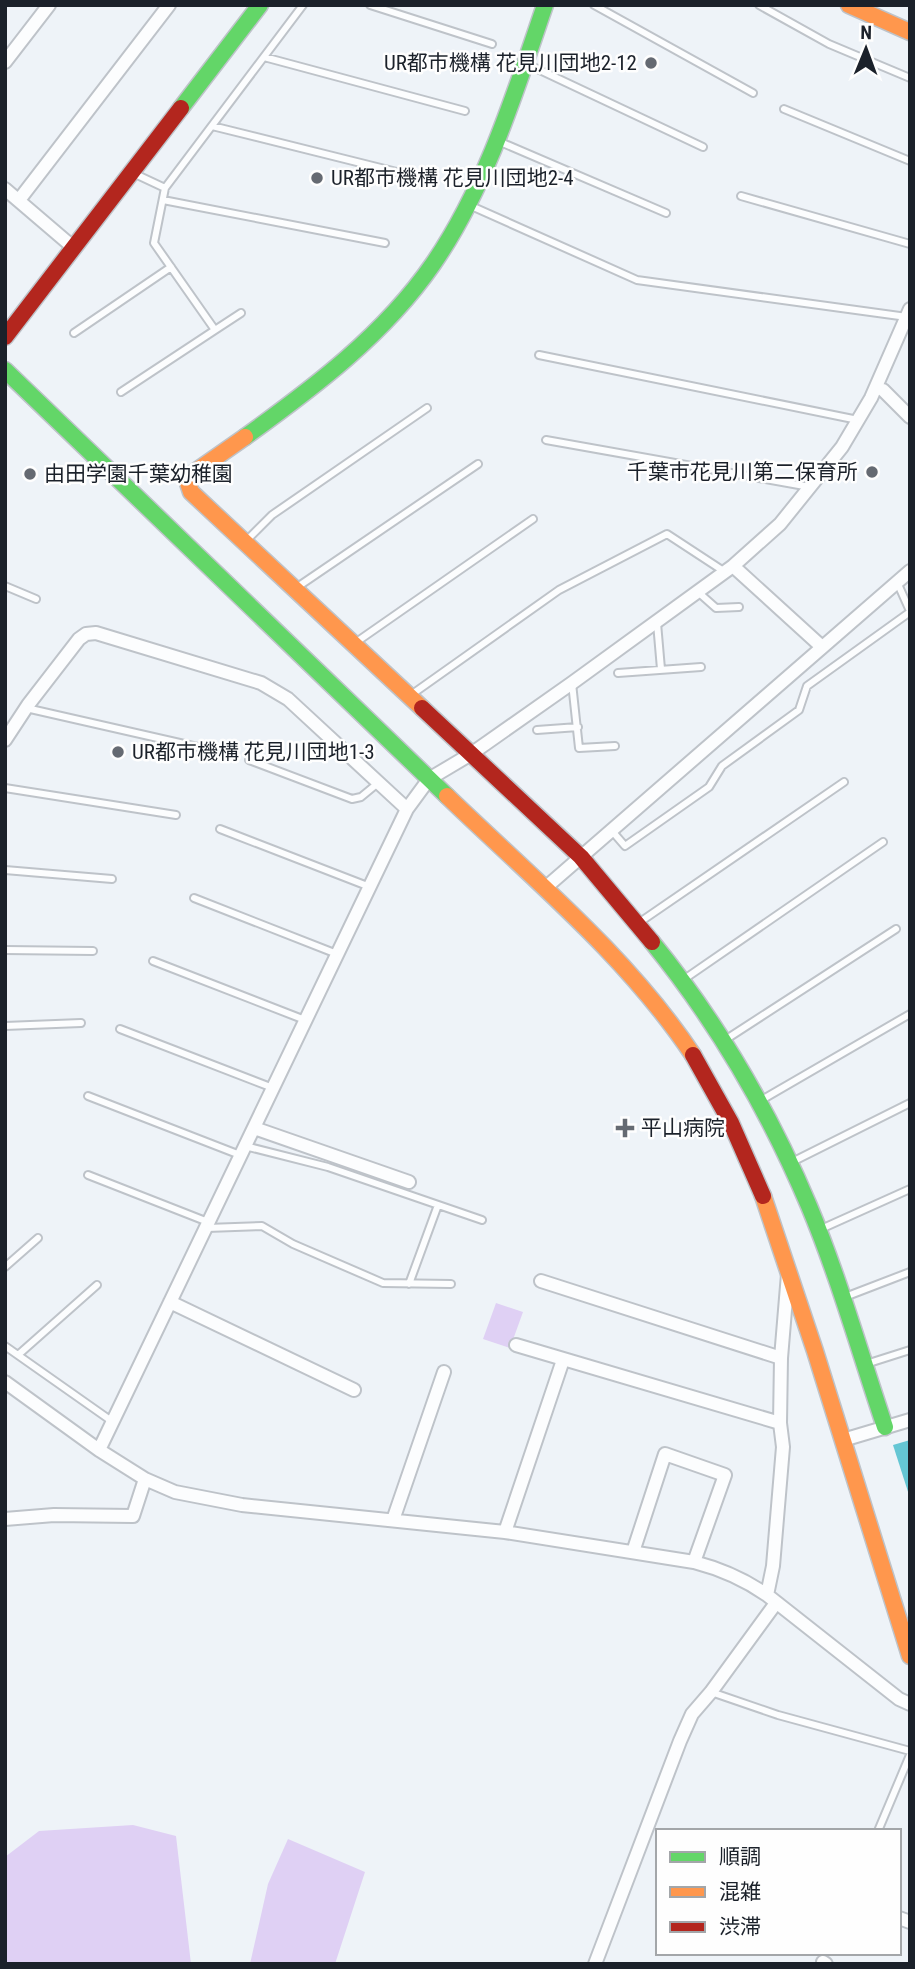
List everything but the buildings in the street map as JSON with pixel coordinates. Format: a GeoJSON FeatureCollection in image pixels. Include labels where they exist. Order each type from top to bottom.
{"type":"FeatureCollection","features":[{"type":"Feature","properties":{"kind":"street"},"geometry":{"type":"LineString","coordinates":[[5,62],[49,5]]}},
{"type":"Feature","properties":{"kind":"street"},"geometry":{"type":"LineString","coordinates":[[19,200],[169,5]]}},
{"type":"Feature","properties":{"kind":"street"},"geometry":{"type":"LineString","coordinates":[[545,5],[498,141],[468,204],[429,271],[363,342],[296,400],[192,474],[188,483],[191,492],[582,857],[638,923],[724,1041],[790,1163],[819,1230],[885,1427]]}},
{"type":"Feature","properties":{"kind":"street"},"geometry":{"type":"LineString","coordinates":[[849,5],[910,32]]}},
{"type":"Feature","properties":{"kind":"street"},"geometry":{"type":"LineString","coordinates":[[5,337],[133,173],[255,7]]}},
{"type":"Feature","properties":{"kind":"street"},"geometry":{"type":"LineString","coordinates":[[5,189],[74,248]]}},
{"type":"Feature","properties":{"kind":"street"},"geometry":{"type":"LineString","coordinates":[[99,1450],[407,809],[429,779],[471,754],[698,592],[780,524],[842,447],[870,398],[909,313]]}},
{"type":"Feature","properties":{"kind":"street"},"geometry":{"type":"LineString","coordinates":[[5,370],[627,971],[692,1054],[727,1116],[760,1188],[906,1634],[910,1656]]}},
{"type":"Feature","properties":{"kind":"street"},"geometry":{"type":"LineString","coordinates":[[883,390],[910,417]]}},
{"type":"Feature","properties":{"kind":"street"},"geometry":{"type":"LineString","coordinates":[[729,569],[822,648]]}},
{"type":"Feature","properties":{"kind":"street"},"geometry":{"type":"LineString","coordinates":[[544,889],[910,571]]}},
{"type":"Feature","properties":{"kind":"street"},"geometry":{"type":"LineString","coordinates":[[5,740],[79,639],[86,634],[96,633],[261,683],[288,699],[407,809]]}},
{"type":"Feature","properties":{"kind":"street"},"geometry":{"type":"LineString","coordinates":[[254,1128],[409,1182]]}},
{"type":"Feature","properties":{"kind":"street"},"geometry":{"type":"LineString","coordinates":[[595,1964],[692,1714],[711,1692],[772,1599],[783,1447],[780,1423],[781,1358],[788,1269]]}},
{"type":"Feature","properties":{"kind":"street"},"geometry":{"type":"LineString","coordinates":[[541,1281],[781,1358]]}},
{"type":"Feature","properties":{"kind":"street"},"geometry":{"type":"LineString","coordinates":[[170,1302],[354,1390]]}},
{"type":"Feature","properties":{"kind":"street"},"geometry":{"type":"LineString","coordinates":[[516,1345],[780,1423]]}},
{"type":"Feature","properties":{"kind":"street"},"geometry":{"type":"LineString","coordinates":[[505,1532],[564,1360]]}},
{"type":"Feature","properties":{"kind":"street"},"geometry":{"type":"LineString","coordinates":[[393,1520],[444,1372]]}},
{"type":"Feature","properties":{"kind":"street"},"geometry":{"type":"LineString","coordinates":[[5,1382],[99,1450],[145,1479],[175,1492],[242,1505],[505,1532],[694,1562],[722,1570],[749,1582],[910,1704]]}},
{"type":"Feature","properties":{"kind":"street"},"geometry":{"type":"LineString","coordinates":[[843,1440],[910,1420]]}},
{"type":"Feature","properties":{"kind":"street"},"geometry":{"type":"LineString","coordinates":[[633,1552],[665,1454],[725,1475],[694,1562]]}},
{"type":"Feature","properties":{"kind":"street"},"geometry":{"type":"LineString","coordinates":[[5,1519],[67,1515],[133,1516],[145,1479]]}},
{"type":"Feature","properties":{"kind":"lane"},"geometry":{"type":"LineString","coordinates":[[215,330],[154,243],[165,188],[303,5]]}},
{"type":"Feature","properties":{"kind":"lane"},"geometry":{"type":"LineString","coordinates":[[370,5],[492,44]]}},
{"type":"Feature","properties":{"kind":"lane"},"geometry":{"type":"LineString","coordinates":[[594,5],[753,93]]}},
{"type":"Feature","properties":{"kind":"lane"},"geometry":{"type":"LineString","coordinates":[[759,5],[829,44],[910,78]]}},
{"type":"Feature","properties":{"kind":"lane"},"geometry":{"type":"LineString","coordinates":[[264,57],[465,111]]}},
{"type":"Feature","properties":{"kind":"lane"},"geometry":{"type":"LineString","coordinates":[[525,63],[703,148]]}},
{"type":"Feature","properties":{"kind":"lane"},"geometry":{"type":"LineString","coordinates":[[784,109],[910,161]]}},
{"type":"Feature","properties":{"kind":"lane"},"geometry":{"type":"LineString","coordinates":[[212,126],[421,178]]}},
{"type":"Feature","properties":{"kind":"lane"},"geometry":{"type":"LineString","coordinates":[[498,141],[666,214]]}},
{"type":"Feature","properties":{"kind":"lane"},"geometry":{"type":"LineString","coordinates":[[133,173],[165,188]]}},
{"type":"Feature","properties":{"kind":"lane"},"geometry":{"type":"LineString","coordinates":[[741,196],[910,243]]}},
{"type":"Feature","properties":{"kind":"lane"},"geometry":{"type":"LineString","coordinates":[[163,200],[386,243]]}},
{"type":"Feature","properties":{"kind":"lane"},"geometry":{"type":"LineString","coordinates":[[468,204],[637,280],[909,313]]}},
{"type":"Feature","properties":{"kind":"lane"},"geometry":{"type":"LineString","coordinates":[[74,333],[171,267]]}},
{"type":"Feature","properties":{"kind":"lane"},"geometry":{"type":"LineString","coordinates":[[121,392],[241,313]]}},
{"type":"Feature","properties":{"kind":"lane"},"geometry":{"type":"LineString","coordinates":[[539,355],[858,419]]}},
{"type":"Feature","properties":{"kind":"lane"},"geometry":{"type":"LineString","coordinates":[[244,542],[272,516],[427,408]]}},
{"type":"Feature","properties":{"kind":"lane"},"geometry":{"type":"LineString","coordinates":[[546,440],[810,487]]}},
{"type":"Feature","properties":{"kind":"lane"},"geometry":{"type":"LineString","coordinates":[[294,589],[478,464]]}},
{"type":"Feature","properties":{"kind":"lane"},"geometry":{"type":"LineString","coordinates":[[354,644],[533,519]]}},
{"type":"Feature","properties":{"kind":"lane"},"geometry":{"type":"LineString","coordinates":[[409,696],[559,590],[667,534],[729,569]]}},
{"type":"Feature","properties":{"kind":"lane"},"geometry":{"type":"LineString","coordinates":[[612,831],[625,846],[709,787],[722,766],[799,710],[807,686],[910,612],[897,582]]}},
{"type":"Feature","properties":{"kind":"lane"},"geometry":{"type":"LineString","coordinates":[[5,586],[36,599]]}},
{"type":"Feature","properties":{"kind":"lane"},"geometry":{"type":"LineString","coordinates":[[698,592],[716,608],[739,607]]}},
{"type":"Feature","properties":{"kind":"lane"},"geometry":{"type":"LineString","coordinates":[[657,621],[661,669]]}},
{"type":"Feature","properties":{"kind":"lane"},"geometry":{"type":"LineString","coordinates":[[618,673],[701,667]]}},
{"type":"Feature","properties":{"kind":"lane"},"geometry":{"type":"LineString","coordinates":[[572,683],[579,748],[615,746]]}},
{"type":"Feature","properties":{"kind":"lane"},"geometry":{"type":"LineString","coordinates":[[26,708],[215,751]]}},
{"type":"Feature","properties":{"kind":"lane"},"geometry":{"type":"LineString","coordinates":[[537,730],[578,727]]}},
{"type":"Feature","properties":{"kind":"lane"},"geometry":{"type":"LineString","coordinates":[[249,760],[352,799],[361,797],[379,783]]}},
{"type":"Feature","properties":{"kind":"lane"},"geometry":{"type":"LineString","coordinates":[[638,923],[844,782]]}},
{"type":"Feature","properties":{"kind":"lane"},"geometry":{"type":"LineString","coordinates":[[5,788],[176,815]]}},
{"type":"Feature","properties":{"kind":"lane"},"geometry":{"type":"LineString","coordinates":[[220,829],[370,887]]}},
{"type":"Feature","properties":{"kind":"lane"},"geometry":{"type":"LineString","coordinates":[[681,982],[883,842]]}},
{"type":"Feature","properties":{"kind":"lane"},"geometry":{"type":"LineString","coordinates":[[5,870],[112,879]]}},
{"type":"Feature","properties":{"kind":"lane"},"geometry":{"type":"LineString","coordinates":[[194,898],[337,954]]}},
{"type":"Feature","properties":{"kind":"lane"},"geometry":{"type":"LineString","coordinates":[[724,1041],[897,929]]}},
{"type":"Feature","properties":{"kind":"lane"},"geometry":{"type":"LineString","coordinates":[[5,950],[93,951]]}},
{"type":"Feature","properties":{"kind":"lane"},"geometry":{"type":"LineString","coordinates":[[153,961],[305,1020]]}},
{"type":"Feature","properties":{"kind":"lane"},"geometry":{"type":"LineString","coordinates":[[758,1102],[910,1014]]}},
{"type":"Feature","properties":{"kind":"lane"},"geometry":{"type":"LineString","coordinates":[[5,1026],[81,1023]]}},
{"type":"Feature","properties":{"kind":"lane"},"geometry":{"type":"LineString","coordinates":[[120,1029],[273,1088]]}},
{"type":"Feature","properties":{"kind":"lane"},"geometry":{"type":"LineString","coordinates":[[89,1096],[243,1151],[328,1167],[482,1220]]}},
{"type":"Feature","properties":{"kind":"lane"},"geometry":{"type":"LineString","coordinates":[[790,1163],[910,1102]]}},
{"type":"Feature","properties":{"kind":"lane"},"geometry":{"type":"LineString","coordinates":[[88,1175],[207,1225],[262,1226],[293,1244],[376,1281],[451,1284]]}},
{"type":"Feature","properties":{"kind":"lane"},"geometry":{"type":"LineString","coordinates":[[819,1230],[910,1189]]}},
{"type":"Feature","properties":{"kind":"lane"},"geometry":{"type":"LineString","coordinates":[[409,1284],[438,1205]]}},
{"type":"Feature","properties":{"kind":"lane"},"geometry":{"type":"LineString","coordinates":[[5,1267],[38,1238]]}},
{"type":"Feature","properties":{"kind":"lane"},"geometry":{"type":"LineString","coordinates":[[843,1298],[910,1272]]}},
{"type":"Feature","properties":{"kind":"lane"},"geometry":{"type":"LineString","coordinates":[[18,1355],[97,1285]]}},
{"type":"Feature","properties":{"kind":"lane"},"geometry":{"type":"LineString","coordinates":[[5,1346],[113,1422]]}},
{"type":"Feature","properties":{"kind":"lane"},"geometry":{"type":"LineString","coordinates":[[864,1364],[910,1350]]}},
{"type":"Feature","properties":{"kind":"lane"},"geometry":{"type":"LineString","coordinates":[[711,1692],[778,1715],[910,1753],[879,1829]]}},
{"type":"Feature","properties":{"kind":"shaded area"},"geometry":{"type":"Polygon","coordinates":[[[496,1303],[523,1312],[510,1348],[483,1339],[496,1303]]]}},
{"type":"Feature","properties":{"kind":"shaded area"},"geometry":{"type":"Polygon","coordinates":[[[133,1825],[176,1836],[191,1964],[5,1964],[5,1857],[39,1831],[133,1825]]]}},
{"type":"Feature","properties":{"kind":"shaded area"},"geometry":{"type":"Polygon","coordinates":[[[288,1839],[365,1872],[335,1964],[250,1964],[268,1884],[288,1839]]]}},
{"type":"Feature","properties":{"kind":"water"},"geometry":{"type":"Polygon","coordinates":[[[910,1440],[910,1498],[893,1445],[910,1440]]]}},
{"type":"Feature","properties":{"kind":"traffic: fast"},"geometry":{"type":"LineString","coordinates":[[181,108],[260,5]]}},
{"type":"Feature","properties":{"kind":"traffic: fast"},"geometry":{"type":"LineString","coordinates":[[245,437],[296,399],[370,337],[414,290],[433,264],[469,203],[498,139],[545,5]]}},
{"type":"Feature","properties":{"kind":"traffic: fast"},"geometry":{"type":"LineString","coordinates":[[5,370],[447,796]]}},
{"type":"Feature","properties":{"kind":"traffic: fast"},"geometry":{"type":"LineString","coordinates":[[652,942],[720,1036],[777,1136],[830,1260],[885,1427]]}},
{"type":"Feature","properties":{"kind":"traffic: slow"},"geometry":{"type":"LineString","coordinates":[[849,5],[910,32]]}},
{"type":"Feature","properties":{"kind":"traffic: slow"},"geometry":{"type":"LineString","coordinates":[[245,437],[192,474],[188,483],[191,492],[422,708]]}},
{"type":"Feature","properties":{"kind":"traffic: slow"},"geometry":{"type":"LineString","coordinates":[[447,796],[609,951],[639,984],[693,1055]]}},
{"type":"Feature","properties":{"kind":"traffic: slow"},"geometry":{"type":"LineString","coordinates":[[763,1196],[815,1351],[910,1656]]}},
{"type":"Feature","properties":{"kind":"traffic: jam"},"geometry":{"type":"LineString","coordinates":[[5,337],[181,108]]}},
{"type":"Feature","properties":{"kind":"traffic: jam"},"geometry":{"type":"LineString","coordinates":[[422,708],[581,857],[652,942]]}},
{"type":"Feature","properties":{"kind":"traffic: jam"},"geometry":{"type":"LineString","coordinates":[[693,1055],[731,1123],[763,1196]]}},
{"type":"Feature","properties":{"kind":"place","name":"UR都市機構 花見川団地2-12"},"geometry":{"type":"Point","coordinates":[651,63]}},
{"type":"Feature","properties":{"kind":"place","name":"UR都市機構 花見川団地2-4"},"geometry":{"type":"Point","coordinates":[317,178]}},
{"type":"Feature","properties":{"kind":"place","name":"千葉市花見川第二保育所"},"geometry":{"type":"Point","coordinates":[872,472]}},
{"type":"Feature","properties":{"kind":"place","name":"由田学園千葉幼稚園"},"geometry":{"type":"Point","coordinates":[30,474]}},
{"type":"Feature","properties":{"kind":"place","name":"UR都市機構 花見川団地1-3"},"geometry":{"type":"Point","coordinates":[118,752]}},
{"type":"Feature","properties":{"kind":"place","name":"平山病院"},"geometry":{"type":"Point","coordinates":[625,1128]}}]}
